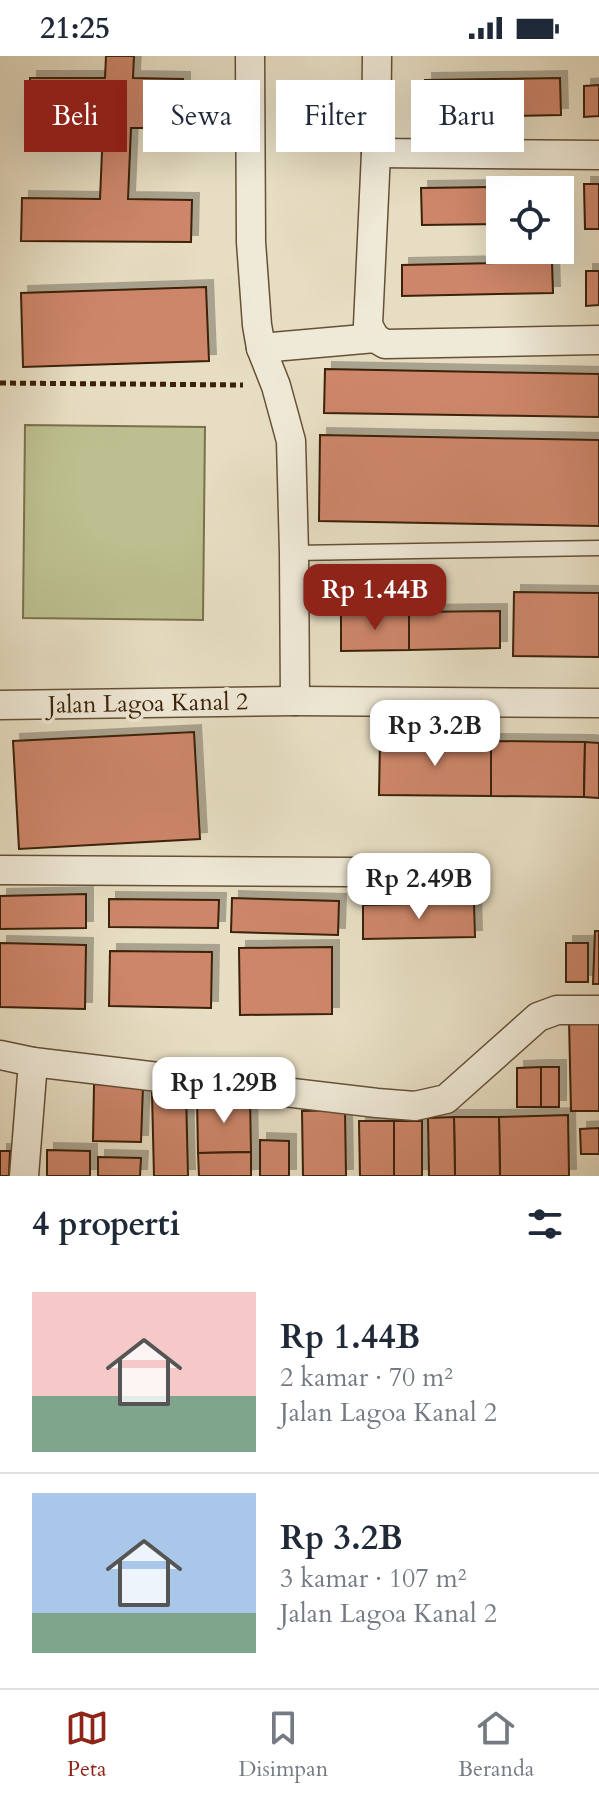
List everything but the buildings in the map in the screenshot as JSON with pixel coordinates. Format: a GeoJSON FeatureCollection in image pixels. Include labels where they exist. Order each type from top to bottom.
{"type":"FeatureCollection","features":[{"type":"Feature","properties":{"kind":"street"},"geometry":{"type":"LineString","coordinates":[[250,56],[251,242],[257,325],[261,348],[276,386],[291,441],[295,701]]}},
{"type":"Feature","properties":{"kind":"street"},"geometry":{"type":"LineString","coordinates":[[377,56],[368,325],[375,338],[385,344],[599,340]]}},
{"type":"Feature","properties":{"kind":"street"},"geometry":{"type":"LineString","coordinates":[[376,153],[599,155]]}},
{"type":"Feature","properties":{"kind":"street"},"geometry":{"type":"LineString","coordinates":[[261,348],[375,338]]}},
{"type":"Feature","properties":{"kind":"street","name":"Jalan Lagoa Kanal 2"},"geometry":{"type":"LineString","coordinates":[[0,705],[295,701],[599,703]]}},
{"type":"Feature","properties":{"kind":"street"},"geometry":{"type":"LineString","coordinates":[[0,870],[352,872]]}},
{"type":"Feature","properties":{"kind":"street"},"geometry":{"type":"LineString","coordinates":[[0,1055],[33,1062],[415,1106],[446,1099],[538,1017],[557,1010],[599,1010]]}},
{"type":"Feature","properties":{"kind":"street"},"geometry":{"type":"LineString","coordinates":[[24,1176],[33,1062]]}},
{"type":"Feature","properties":{"kind":"lane"},"geometry":{"type":"LineString","coordinates":[[294,553],[599,548]]}},
{"type":"Feature","properties":{"kind":"path"},"geometry":{"type":"LineString","coordinates":[[0,383],[276,386]]}},
{"type":"Feature","properties":{"kind":"green space"},"geometry":{"type":"Polygon","coordinates":[[[25,425],[205,427],[203,620],[23,618],[25,425]]]}}]}
